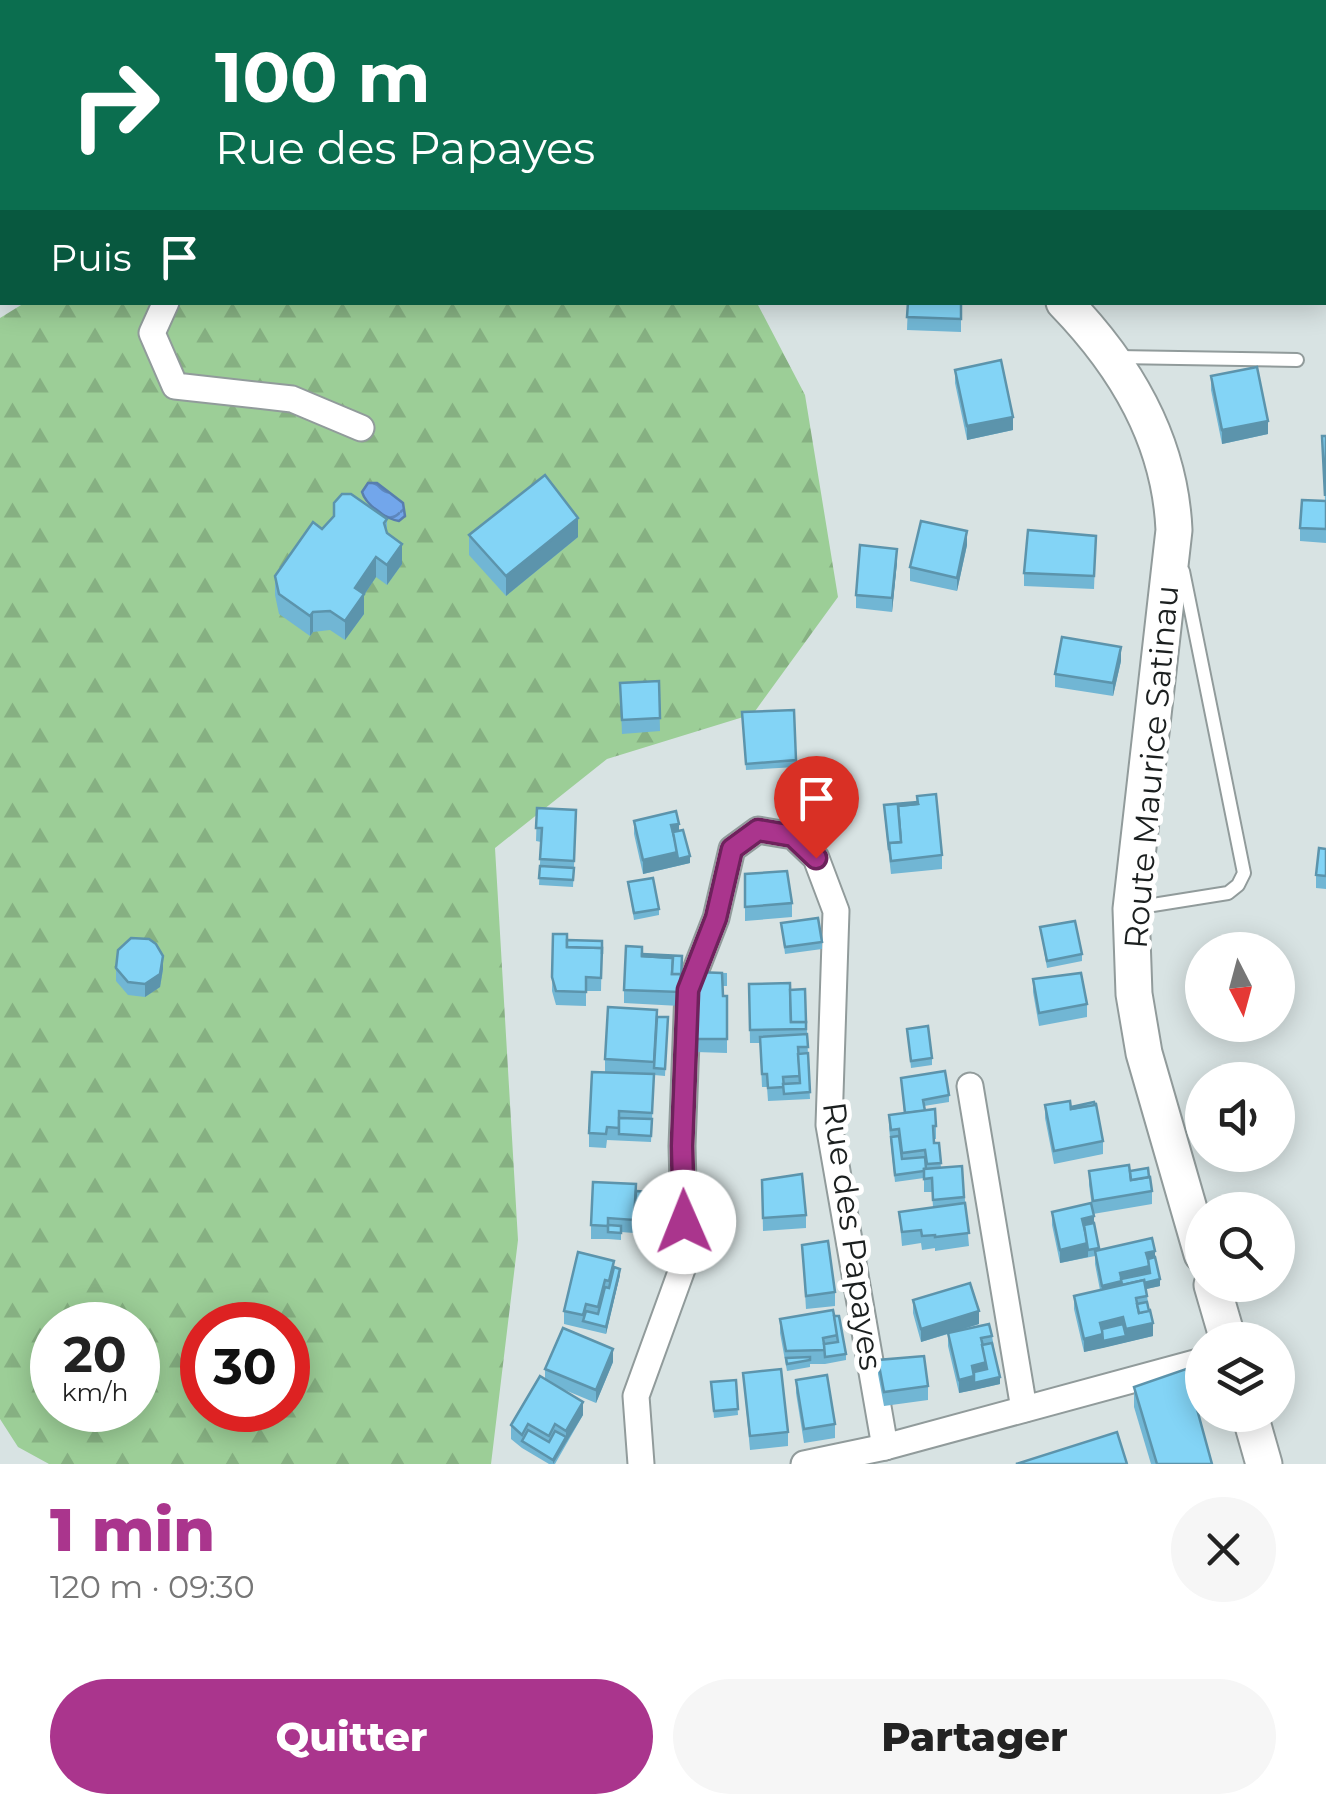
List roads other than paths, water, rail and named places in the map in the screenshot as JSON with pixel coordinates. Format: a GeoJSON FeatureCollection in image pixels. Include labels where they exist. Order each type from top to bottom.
{"type":"FeatureCollection","features":[{"type":"Feature","properties":{"kind":"main road","name":"Route Maurice Satinau"},"geometry":{"type":"LineString","coordinates":[[1067,305],[1110,357],[1142,406],[1162,450],[1172,493],[1174,530],[1131,909],[1134,994],[1144,1053],[1185,1195]]}},
{"type":"Feature","properties":{"kind":"main road"},"geometry":{"type":"LineString","coordinates":[[1255,1432],[1264,1464]]}},
{"type":"Feature","properties":{"kind":"street"},"geometry":{"type":"LineString","coordinates":[[165,305],[152,333],[175,386],[292,400],[361,428]]}},
{"type":"Feature","properties":{"kind":"street","name":"Rue des Papayes"},"geometry":{"type":"LineString","coordinates":[[641,1464],[636,1396],[684,1261],[682,1146],[688,990],[716,918],[732,849],[758,830],[793,836],[816,858],[836,911],[829,1125],[886,1448]]}},
{"type":"Feature","properties":{"kind":"street"},"geometry":{"type":"LineString","coordinates":[[970,1086],[1024,1410]]}},
{"type":"Feature","properties":{"kind":"street"},"geometry":{"type":"LineString","coordinates":[[804,1464],[846,1460],[1185,1366]]}},
{"type":"Feature","properties":{"kind":"lane"},"geometry":{"type":"LineString","coordinates":[[1110,357],[1296,360]]}},
{"type":"Feature","properties":{"kind":"lane"},"geometry":{"type":"LineString","coordinates":[[1131,909],[1228,894],[1244,872],[1174,530]]}},
{"type":"Feature","properties":{"kind":"water"},"geometry":{"type":"Polygon","coordinates":[[[368,483],[377,483],[403,503],[405,516],[394,520],[372,506],[362,492],[368,483]]]}}]}
